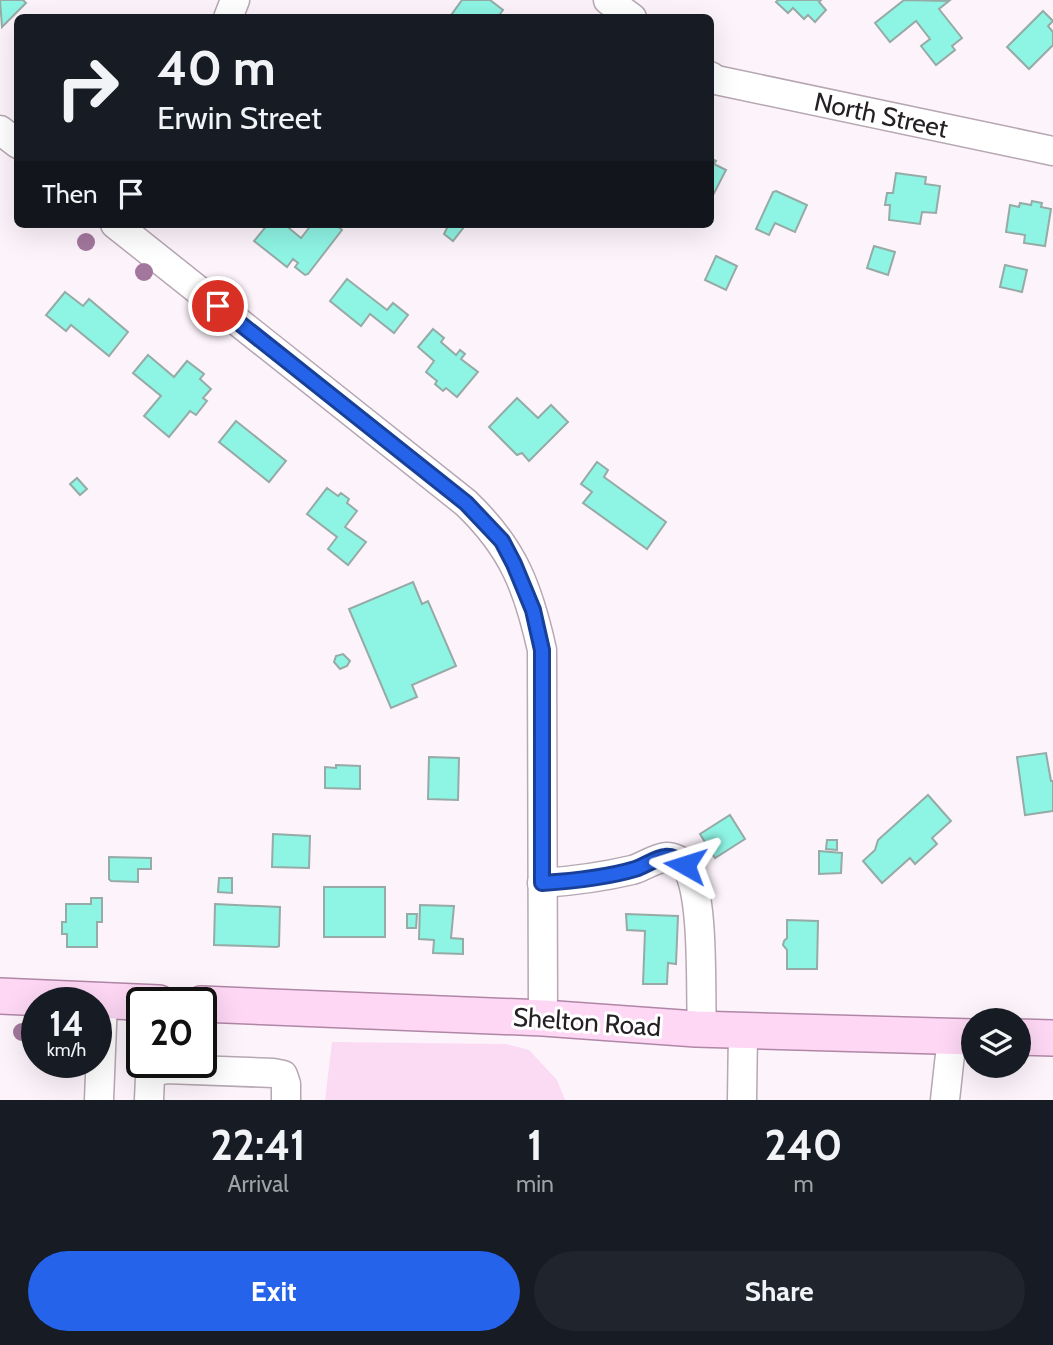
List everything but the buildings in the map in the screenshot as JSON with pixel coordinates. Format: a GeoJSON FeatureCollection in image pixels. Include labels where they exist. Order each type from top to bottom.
{"type":"FeatureCollection","features":[{"type":"Feature","properties":{"kind":"main road"},"geometry":{"type":"LineString","coordinates":[[0,996],[21,997]]}},
{"type":"Feature","properties":{"kind":"main road","name":"Shelton Road"},"geometry":{"type":"LineString","coordinates":[[217,1005],[542,1018],[702,1030],[961,1036]]}},
{"type":"Feature","properties":{"kind":"main road"},"geometry":{"type":"LineString","coordinates":[[1031,1037],[1053,1038]]}},
{"type":"Feature","properties":{"kind":"street"},"geometry":{"type":"LineString","coordinates":[[608,0],[627,14]]}},
{"type":"Feature","properties":{"kind":"street","name":"North Street"},"geometry":{"type":"LineString","coordinates":[[714,79],[1053,151]]}},
{"type":"Feature","properties":{"kind":"street"},"geometry":{"type":"LineString","coordinates":[[0,130],[14,141]]}},
{"type":"Feature","properties":{"kind":"street"},"geometry":{"type":"LineString","coordinates":[[120,228],[466,503],[502,541],[533,610],[542,650],[542,1018]]}},
{"type":"Feature","properties":{"kind":"street"},"geometry":{"type":"LineString","coordinates":[[542,883],[591,879],[635,869],[665,857],[685,865],[696,896],[699,925],[702,1030]]}},
{"type":"Feature","properties":{"kind":"street"},"geometry":{"type":"LineString","coordinates":[[742,1100],[743,1031]]}},
{"type":"Feature","properties":{"kind":"street"},"geometry":{"type":"LineString","coordinates":[[945,1100],[961,1043]]}},
{"type":"Feature","properties":{"kind":"street"},"geometry":{"type":"LineString","coordinates":[[149,1100],[150,1077],[157,1071],[166,1069],[283,1075],[286,1100]]}},
{"type":"Feature","properties":{"kind":"street"},"geometry":{"type":"LineString","coordinates":[[99,1100],[100,1078]]}},
{"type":"Feature","properties":{"kind":"shaded area"},"geometry":{"type":"Polygon","coordinates":[[[332,1042],[506,1044],[529,1050],[557,1080],[565,1100],[325,1100],[332,1042]]]}},
{"type":"Feature","properties":{"kind":"route"},"geometry":{"type":"LineString","coordinates":[[218,306],[466,503],[502,541],[533,610],[542,650],[542,883],[580,881],[635,869],[665,857],[685,865]]}}]}
